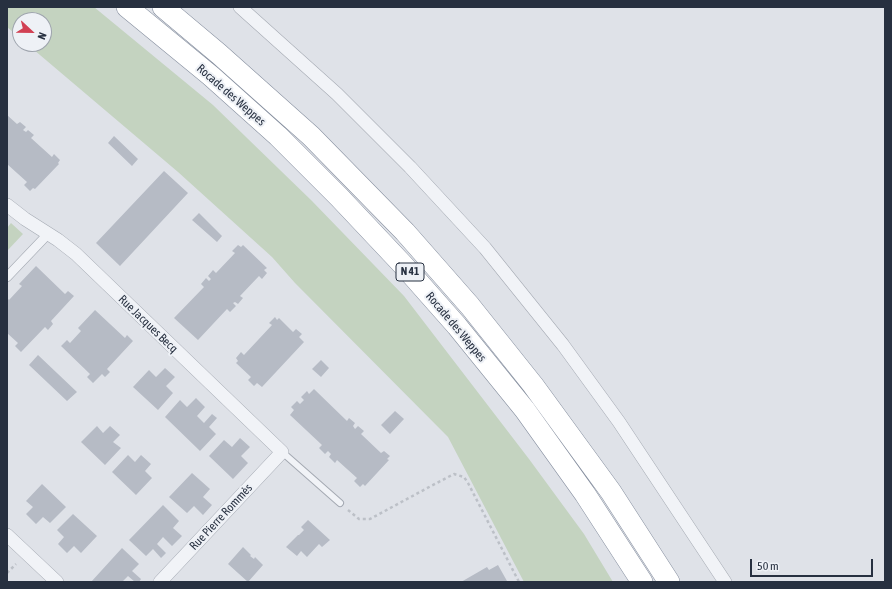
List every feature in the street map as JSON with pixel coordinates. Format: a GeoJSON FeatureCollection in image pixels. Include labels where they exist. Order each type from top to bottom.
{"type":"FeatureCollection","features":[{"type":"Feature","properties":{"kind":"highway","name":"Rocade des Weppes"},"geometry":{"type":"LineString","coordinates":[[127,7],[211,76],[278,136],[339,197],[404,266],[457,326],[525,410],[585,494],[642,582]]}},
{"type":"Feature","properties":{"kind":"highway","name":"Rocade des Weppes"},"geometry":{"type":"LineString","coordinates":[[163,7],[219,54],[311,136],[405,232],[460,295],[533,385],[611,492],[669,582]]}},
{"type":"Feature","properties":{"kind":"street"},"geometry":{"type":"LineString","coordinates":[[240,7],[337,94],[410,167],[485,248],[563,345],[619,422],[725,582]]}},
{"type":"Feature","properties":{"kind":"street","name":"Rue Jacques Becq"},"geometry":{"type":"LineString","coordinates":[[7,205],[24,219],[58,240],[76,254],[282,452]]}},
{"type":"Feature","properties":{"kind":"street"},"geometry":{"type":"LineString","coordinates":[[7,277],[48,234]]}},
{"type":"Feature","properties":{"kind":"street","name":"Rue Pierre Rommès"},"geometry":{"type":"LineString","coordinates":[[160,582],[282,452]]}},
{"type":"Feature","properties":{"kind":"street"},"geometry":{"type":"LineString","coordinates":[[7,535],[57,582]]}},
{"type":"Feature","properties":{"kind":"lane"},"geometry":{"type":"LineString","coordinates":[[282,452],[340,503]]}},
{"type":"Feature","properties":{"kind":"path"},"geometry":{"type":"LineString","coordinates":[[340,503],[359,519],[370,519],[454,474],[464,477],[519,582]]}},
{"type":"Feature","properties":{"kind":"green space"},"geometry":{"type":"Polygon","coordinates":[[[7,7],[94,7],[213,105],[312,201],[404,296],[529,459],[584,534],[613,582],[524,582],[448,437],[295,283],[272,257],[178,172],[36,52],[52,52],[52,12],[12,12],[12,31],[7,27],[7,7]]]}},
{"type":"Feature","properties":{"kind":"green space"},"geometry":{"type":"Polygon","coordinates":[[[11,223],[23,234],[7,251],[7,228],[11,223]]]}},
{"type":"Feature","properties":{"kind":"building"},"geometry":{"type":"Polygon","coordinates":[[[7,115],[17,124],[20,122],[26,127],[23,130],[26,132],[28,130],[34,135],[31,138],[52,157],[54,154],[60,160],[58,163],[59,164],[35,189],[33,188],[30,191],[24,185],[27,182],[7,164],[7,115]]]}},
{"type":"Feature","properties":{"kind":"building"},"geometry":{"type":"Polygon","coordinates":[[[114,136],[138,159],[132,166],[108,143],[114,136]]]}},
{"type":"Feature","properties":{"kind":"building"},"geometry":{"type":"Polygon","coordinates":[[[164,171],[188,193],[120,266],[96,243],[164,171]]]}},
{"type":"Feature","properties":{"kind":"building"},"geometry":{"type":"Polygon","coordinates":[[[199,213],[222,236],[217,242],[192,220],[199,213]]]}},
{"type":"Feature","properties":{"kind":"building"},"geometry":{"type":"Polygon","coordinates":[[[238,245],[241,247],[243,245],[267,268],[264,270],[267,273],[262,279],[259,276],[240,296],[243,298],[238,304],[235,302],[233,303],[236,306],[230,312],[227,309],[198,340],[174,318],[204,287],[201,284],[206,278],[209,281],[211,279],[208,276],[213,270],[216,273],[235,253],[232,251],[238,245]]]}},
{"type":"Feature","properties":{"kind":"building"},"geometry":{"type":"Polygon","coordinates":[[[36,266],[65,294],[68,291],[74,296],[51,321],[53,324],[48,330],[45,327],[21,352],[15,346],[18,343],[7,333],[7,298],[9,300],[22,286],[19,284],[36,266]]]}},
{"type":"Feature","properties":{"kind":"building"},"geometry":{"type":"Polygon","coordinates":[[[95,310],[125,338],[127,335],[133,341],[107,369],[110,372],[105,377],[102,374],[93,383],[87,377],[90,374],[61,346],[67,340],[70,343],[81,331],[78,328],[95,310]]]}},
{"type":"Feature","properties":{"kind":"building"},"geometry":{"type":"Polygon","coordinates":[[[275,317],[277,320],[279,318],[293,332],[296,329],[302,334],[299,337],[304,342],[262,387],[257,383],[254,386],[248,380],[251,377],[236,363],[238,361],[236,358],[241,352],[244,355],[272,325],[269,323],[275,317]]]}},
{"type":"Feature","properties":{"kind":"building"},"geometry":{"type":"Polygon","coordinates":[[[38,355],[77,392],[67,401],[29,365],[38,355]]]}},
{"type":"Feature","properties":{"kind":"building"},"geometry":{"type":"Polygon","coordinates":[[[321,360],[329,368],[321,377],[312,369],[321,360]]]}},
{"type":"Feature","properties":{"kind":"building"},"geometry":{"type":"Polygon","coordinates":[[[165,368],[175,377],[166,386],[173,393],[158,410],[133,387],[149,370],[156,377],[165,368]]]}},
{"type":"Feature","properties":{"kind":"building"},"geometry":{"type":"Polygon","coordinates":[[[314,389],[347,421],[349,418],[355,423],[353,426],[355,429],[358,426],[364,431],[361,434],[381,453],[384,451],[390,456],[387,459],[389,460],[365,486],[363,484],[360,487],[354,481],[357,478],[337,460],[335,463],[329,457],[331,454],[328,451],[325,454],[319,448],[322,445],[290,415],[294,410],[291,407],[297,401],[300,404],[304,400],[301,397],[307,391],[309,394],[314,389]]]}},
{"type":"Feature","properties":{"kind":"building"},"geometry":{"type":"Polygon","coordinates":[[[196,398],[205,407],[197,416],[204,423],[212,414],[217,418],[209,427],[216,434],[200,451],[165,417],[180,400],[187,407],[196,398]]]}},
{"type":"Feature","properties":{"kind":"building"},"geometry":{"type":"Polygon","coordinates":[[[395,411],[404,419],[390,434],[381,425],[395,411]]]}},
{"type":"Feature","properties":{"kind":"building"},"geometry":{"type":"Polygon","coordinates":[[[97,426],[103,433],[110,426],[120,435],[113,442],[121,448],[105,465],[81,442],[97,426]]]}},
{"type":"Feature","properties":{"kind":"building"},"geometry":{"type":"Polygon","coordinates":[[[240,438],[250,447],[241,456],[248,463],[233,479],[209,456],[224,440],[232,447],[240,438]]]}},
{"type":"Feature","properties":{"kind":"building"},"geometry":{"type":"Polygon","coordinates":[[[128,455],[135,462],[141,455],[151,464],[145,471],[152,478],[136,495],[112,472],[128,455]]]}},
{"type":"Feature","properties":{"kind":"building"},"geometry":{"type":"Polygon","coordinates":[[[192,473],[210,489],[203,497],[212,505],[203,515],[194,506],[187,513],[169,497],[192,473]]]}},
{"type":"Feature","properties":{"kind":"building"},"geometry":{"type":"Polygon","coordinates":[[[42,484],[66,507],[50,523],[43,517],[36,524],[26,514],[33,507],[26,501],[42,484]]]}},
{"type":"Feature","properties":{"kind":"building"},"geometry":{"type":"Polygon","coordinates":[[[163,505],[179,521],[173,528],[182,536],[172,546],[163,537],[157,544],[166,553],[161,558],[153,549],[146,556],[129,540],[163,505]]]}},
{"type":"Feature","properties":{"kind":"building"},"geometry":{"type":"Polygon","coordinates":[[[73,514],[97,536],[81,553],[74,546],[67,553],[58,544],[64,537],[57,530],[73,514]]]}},
{"type":"Feature","properties":{"kind":"building"},"geometry":{"type":"Polygon","coordinates":[[[308,520],[330,540],[322,547],[319,544],[307,557],[301,551],[297,556],[286,547],[304,530],[301,527],[308,520]]]}},
{"type":"Feature","properties":{"kind":"building"},"geometry":{"type":"Polygon","coordinates":[[[243,547],[251,555],[250,556],[254,559],[255,557],[263,565],[248,582],[228,564],[243,547]]]}},
{"type":"Feature","properties":{"kind":"building"},"geometry":{"type":"Polygon","coordinates":[[[122,548],[139,564],[132,571],[141,579],[139,582],[135,582],[128,576],[122,582],[91,582],[122,548]]]}},
{"type":"Feature","properties":{"kind":"building"},"geometry":{"type":"Polygon","coordinates":[[[498,565],[507,581],[505,582],[461,582],[487,567],[489,570],[498,565]]]}}]}
